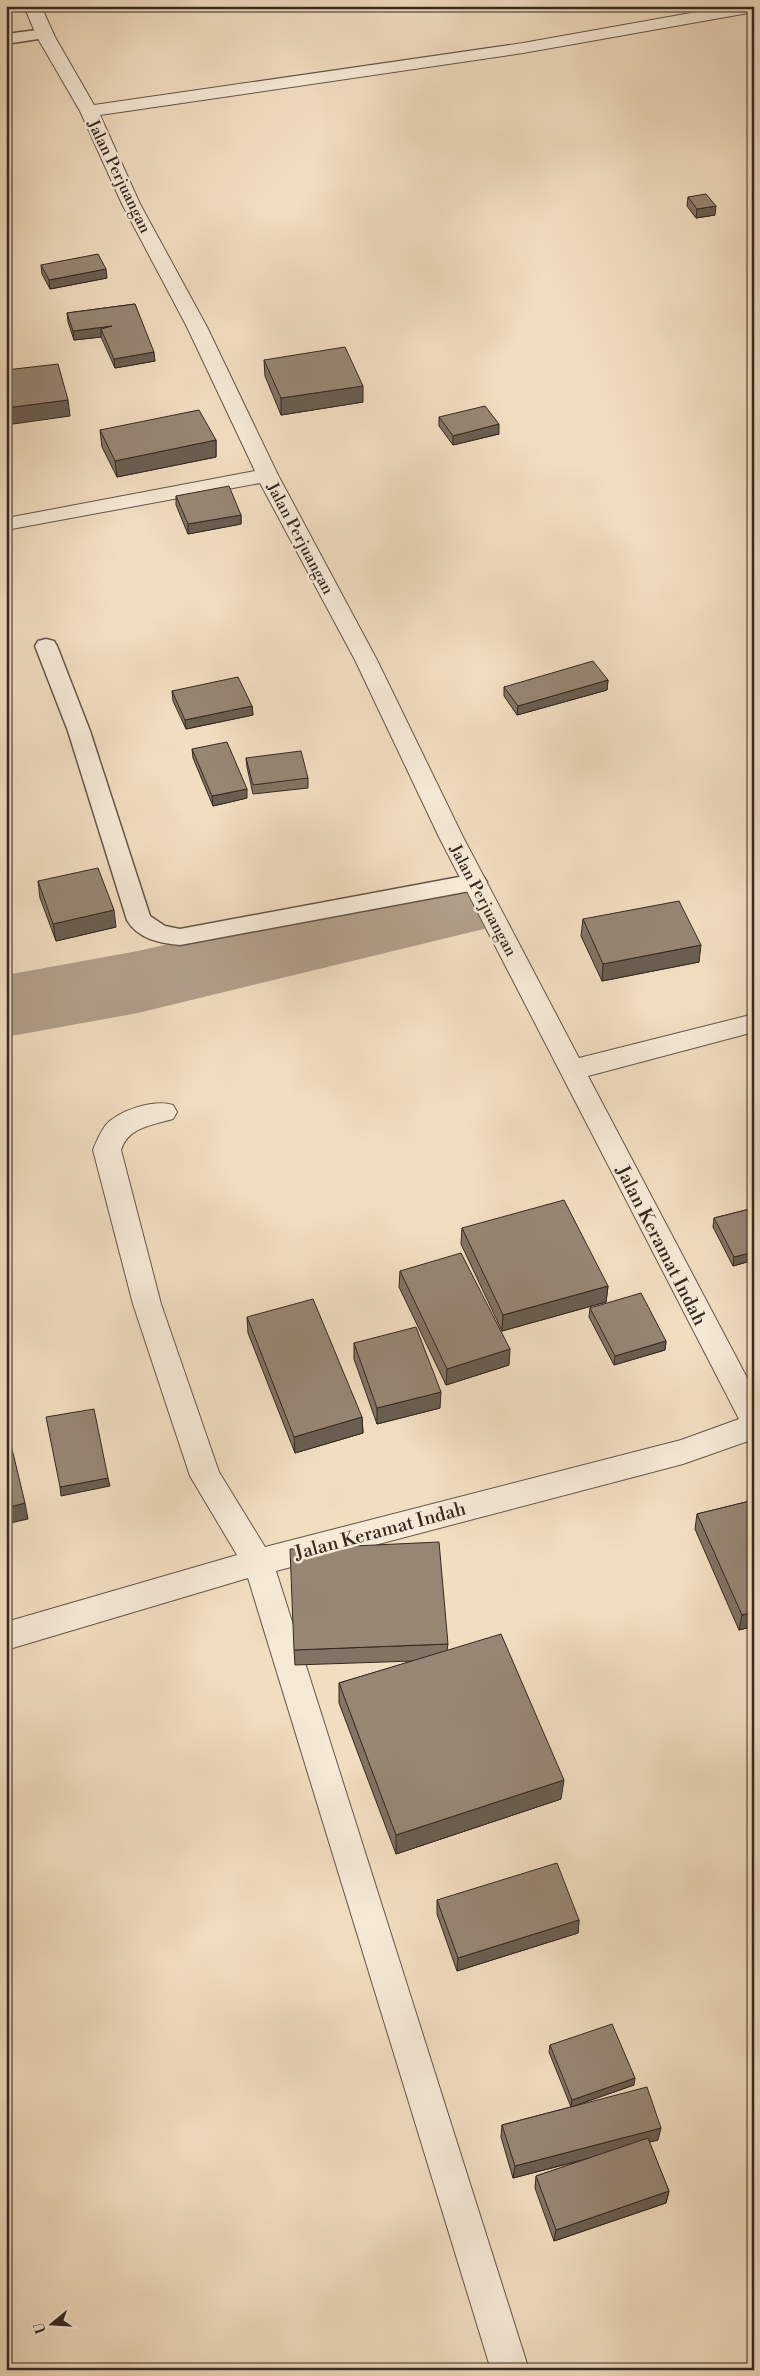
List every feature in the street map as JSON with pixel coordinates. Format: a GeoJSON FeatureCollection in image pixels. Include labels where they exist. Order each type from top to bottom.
{"type":"FeatureCollection","features":[{"type":"Feature","properties":{"kind":"street","name":"Jalan Perjuangan"},"geometry":{"type":"LineString","coordinates":[[32,6],[45,34],[89,111],[131,204],[197,327],[267,475],[366,660],[451,837],[572,1070]]}},
{"type":"Feature","properties":{"kind":"street"},"geometry":{"type":"LineString","coordinates":[[89,111],[523,48],[754,7]]}},
{"type":"Feature","properties":{"kind":"street"},"geometry":{"type":"LineString","coordinates":[[6,522],[10,524],[267,475]]}},
{"type":"Feature","properties":{"kind":"street"},"geometry":{"type":"LineString","coordinates":[[572,1070],[754,1023]]}},
{"type":"Feature","properties":{"kind":"street","name":"Jalan Keramat Indah"},"geometry":{"type":"LineString","coordinates":[[572,1070],[754,1420]]}},
{"type":"Feature","properties":{"kind":"street"},"geometry":{"type":"LineString","coordinates":[[164,1112],[125,1124],[110,1136],[107,1150],[147,1304],[205,1476],[258,1562],[510,2370]]}},
{"type":"Feature","properties":{"kind":"street","name":"Jalan Keramat Indah"},"geometry":{"type":"LineString","coordinates":[[6,1636],[258,1562],[683,1452],[754,1426]]}},
{"type":"Feature","properties":{"kind":"lane"},"geometry":{"type":"LineString","coordinates":[[6,40],[45,34]]}},
{"type":"Feature","properties":{"kind":"lane"},"geometry":{"type":"LineString","coordinates":[[46,646],[79,731],[139,920],[148,929],[164,935],[180,937],[475,882]]}},
{"type":"Feature","properties":{"kind":"building"},"geometry":{"type":"Polygon","coordinates":[[[706,194],[716,206],[697,209],[688,197],[706,194]]]}},
{"type":"Feature","properties":{"kind":"building"},"geometry":{"type":"Polygon","coordinates":[[[98,254],[106,269],[49,280],[41,265],[98,254]]]}},
{"type":"Feature","properties":{"kind":"building"},"geometry":{"type":"Polygon","coordinates":[[[135,304],[154,352],[114,359],[101,329],[112,326],[73,331],[67,313],[135,304]]]}},
{"type":"Feature","properties":{"kind":"building"},"geometry":{"type":"Polygon","coordinates":[[[345,347],[363,386],[281,398],[264,360],[345,347]]]}},
{"type":"Feature","properties":{"kind":"building"},"geometry":{"type":"Polygon","coordinates":[[[58,364],[68,400],[6,408],[6,370],[58,364]]]}},
{"type":"Feature","properties":{"kind":"building"},"geometry":{"type":"Polygon","coordinates":[[[485,406],[499,424],[453,436],[439,417],[485,406]]]}},
{"type":"Feature","properties":{"kind":"building"},"geometry":{"type":"Polygon","coordinates":[[[199,410],[216,440],[115,461],[100,430],[199,410]]]}},
{"type":"Feature","properties":{"kind":"building"},"geometry":{"type":"Polygon","coordinates":[[[229,486],[241,515],[188,524],[176,496],[229,486]]]}},
{"type":"Feature","properties":{"kind":"building"},"geometry":{"type":"Polygon","coordinates":[[[593,661],[608,680],[518,706],[504,687],[593,661]]]}},
{"type":"Feature","properties":{"kind":"building"},"geometry":{"type":"Polygon","coordinates":[[[238,677],[252,706],[185,720],[172,691],[238,677]]]}},
{"type":"Feature","properties":{"kind":"building"},"geometry":{"type":"Polygon","coordinates":[[[227,742],[247,789],[212,796],[192,749],[227,742]]]}},
{"type":"Feature","properties":{"kind":"building"},"geometry":{"type":"Polygon","coordinates":[[[301,751],[308,778],[253,785],[246,758],[301,751]]]}},
{"type":"Feature","properties":{"kind":"building"},"geometry":{"type":"Polygon","coordinates":[[[98,868],[114,910],[53,924],[38,881],[98,868]]]}},
{"type":"Feature","properties":{"kind":"building"},"geometry":{"type":"Polygon","coordinates":[[[679,901],[701,945],[603,964],[583,919],[679,901]]]}},
{"type":"Feature","properties":{"kind":"building"},"geometry":{"type":"Polygon","coordinates":[[[564,1200],[608,1286],[503,1315],[462,1228],[564,1200]]]}},
{"type":"Feature","properties":{"kind":"building"},"geometry":{"type":"Polygon","coordinates":[[[754,1208],[754,1252],[734,1257],[714,1218],[754,1208]]]}},
{"type":"Feature","properties":{"kind":"building"},"geometry":{"type":"Polygon","coordinates":[[[461,1253],[510,1349],[447,1369],[400,1271],[461,1253]]]}},
{"type":"Feature","properties":{"kind":"building"},"geometry":{"type":"Polygon","coordinates":[[[641,1293],[666,1341],[615,1356],[590,1308],[641,1293]]]}},
{"type":"Feature","properties":{"kind":"building"},"geometry":{"type":"Polygon","coordinates":[[[313,1299],[362,1417],[294,1437],[247,1317],[313,1299]]]}},
{"type":"Feature","properties":{"kind":"building"},"geometry":{"type":"Polygon","coordinates":[[[416,1327],[441,1392],[377,1408],[354,1343],[416,1327]]]}},
{"type":"Feature","properties":{"kind":"building"},"geometry":{"type":"Polygon","coordinates":[[[94,1409],[108,1478],[60,1487],[46,1417],[94,1409]]]}},
{"type":"Feature","properties":{"kind":"building"},"geometry":{"type":"Polygon","coordinates":[[[6,1424],[25,1503],[6,1508],[6,1424]]]}},
{"type":"Feature","properties":{"kind":"building"},"geometry":{"type":"Polygon","coordinates":[[[754,1500],[754,1612],[742,1615],[697,1514],[754,1500]]]}},
{"type":"Feature","properties":{"kind":"building"},"geometry":{"type":"Polygon","coordinates":[[[439,1542],[448,1644],[294,1650],[290,1549],[439,1542]]]}},
{"type":"Feature","properties":{"kind":"building"},"geometry":{"type":"Polygon","coordinates":[[[501,1634],[564,1780],[396,1835],[339,1683],[501,1634]]]}},
{"type":"Feature","properties":{"kind":"building"},"geometry":{"type":"Polygon","coordinates":[[[557,1863],[579,1920],[458,1958],[437,1900],[557,1863]]]}},
{"type":"Feature","properties":{"kind":"building"},"geometry":{"type":"Polygon","coordinates":[[[612,2024],[635,2078],[572,2100],[550,2045],[612,2024]]]}},
{"type":"Feature","properties":{"kind":"building"},"geometry":{"type":"Polygon","coordinates":[[[647,2087],[661,2128],[515,2166],[502,2125],[647,2087]]]}},
{"type":"Feature","properties":{"kind":"building"},"geometry":{"type":"Polygon","coordinates":[[[648,2138],[669,2191],[556,2230],[536,2176],[648,2138]]]}},
{"type":"Feature","properties":{"kind":"waterway"},"geometry":{"type":"LineString","coordinates":[[6,1006],[138,982],[454,908]]}}]}
